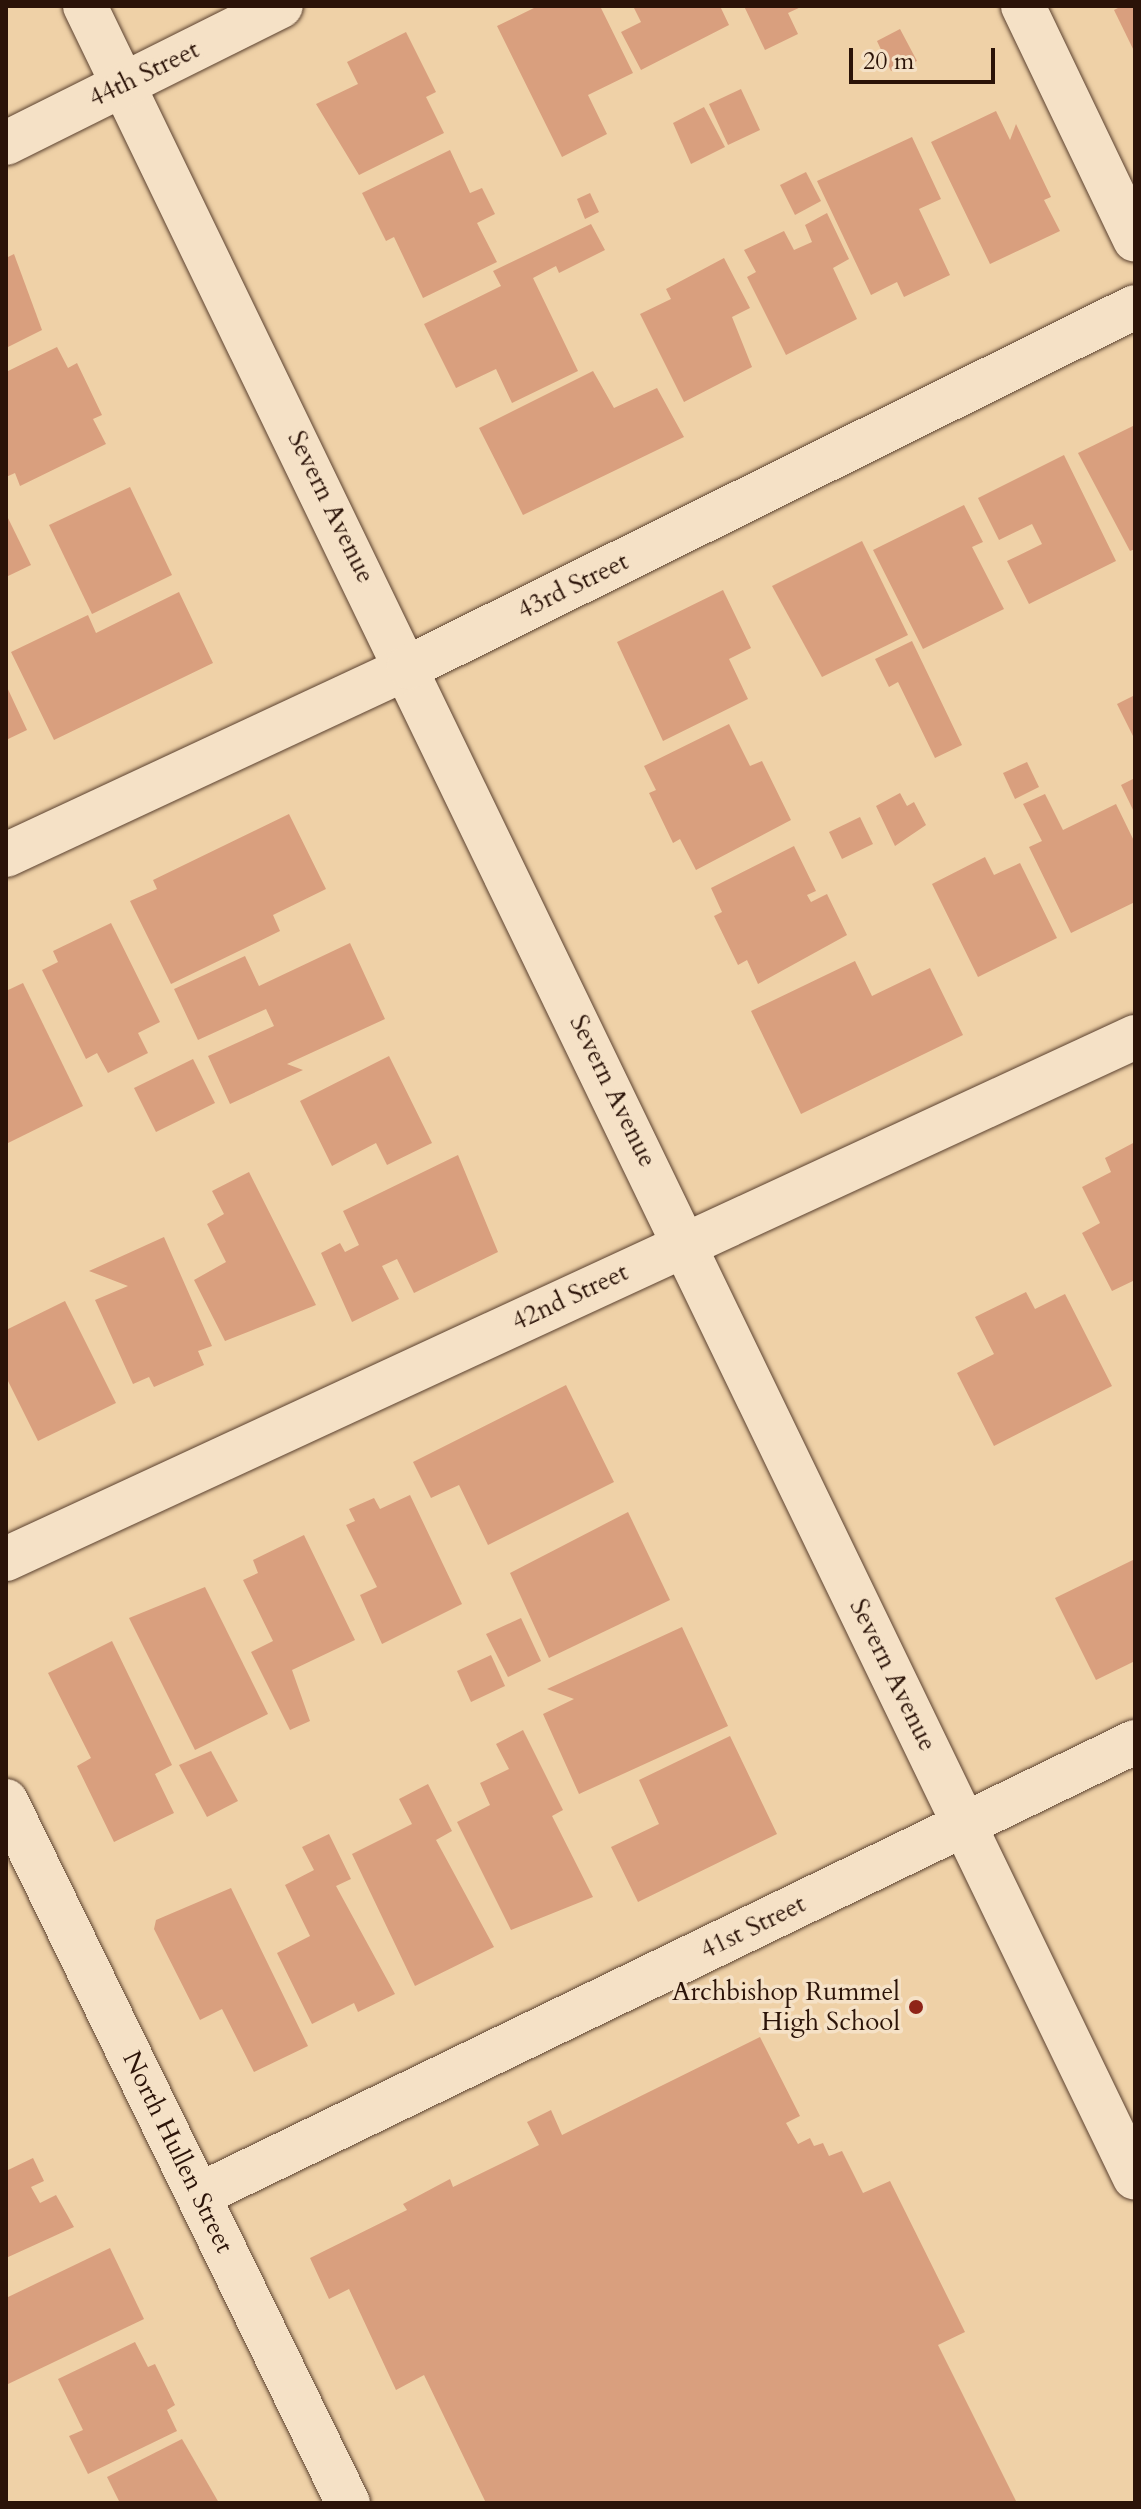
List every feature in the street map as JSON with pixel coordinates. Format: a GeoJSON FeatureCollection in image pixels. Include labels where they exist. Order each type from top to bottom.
{"type":"FeatureCollection","features":[{"type":"Feature","properties":{"kind":"street","name":"Severn Avenue"},"geometry":{"type":"LineString","coordinates":[[85,6],[409,667],[1135,2178]]}},
{"type":"Feature","properties":{"kind":"street","name":"44th Street"},"geometry":{"type":"LineString","coordinates":[[6,143],[281,6]]}},
{"type":"Feature","properties":{"kind":"street"},"geometry":{"type":"LineString","coordinates":[[1023,6],[1135,240]]}},
{"type":"Feature","properties":{"kind":"street","name":"43rd Street"},"geometry":{"type":"LineString","coordinates":[[6,855],[409,667],[1135,307]]}},
{"type":"Feature","properties":{"kind":"street","name":"42nd Street"},"geometry":{"type":"LineString","coordinates":[[6,1559],[1135,1037]]}},
{"type":"Feature","properties":{"kind":"street","name":"41st Street"},"geometry":{"type":"LineString","coordinates":[[199,2195],[1135,1742]]}},
{"type":"Feature","properties":{"kind":"street","name":"North Hullen Street"},"geometry":{"type":"LineString","coordinates":[[6,1801],[348,2503]]}},
{"type":"Feature","properties":{"kind":"building"},"geometry":{"type":"Polygon","coordinates":[[[538,6],[600,6],[633,73],[588,95],[607,134],[562,157],[497,26],[538,6]]]}},
{"type":"Feature","properties":{"kind":"building"},"geometry":{"type":"Polygon","coordinates":[[[633,6],[720,6],[729,25],[641,70],[621,32],[641,22],[633,6]]]}},
{"type":"Feature","properties":{"kind":"building"},"geometry":{"type":"Polygon","coordinates":[[[744,6],[803,6],[788,13],[798,34],[765,50],[744,6]]]}},
{"type":"Feature","properties":{"kind":"building"},"geometry":{"type":"Polygon","coordinates":[[[1122,6],[1135,6],[1135,53],[1114,10],[1122,6]]]}},
{"type":"Feature","properties":{"kind":"building"},"geometry":{"type":"Polygon","coordinates":[[[900,29],[917,61],[891,71],[877,41],[900,29]]]}},
{"type":"Feature","properties":{"kind":"building"},"geometry":{"type":"Polygon","coordinates":[[[406,32],[436,92],[426,97],[444,133],[359,175],[316,104],[358,84],[347,62],[406,32]]]}},
{"type":"Feature","properties":{"kind":"building"},"geometry":{"type":"Polygon","coordinates":[[[741,89],[760,130],[728,145],[709,104],[741,89]]]}},
{"type":"Feature","properties":{"kind":"building"},"geometry":{"type":"Polygon","coordinates":[[[704,107],[725,147],[691,164],[673,123],[704,107]]]}},
{"type":"Feature","properties":{"kind":"building"},"geometry":{"type":"Polygon","coordinates":[[[996,111],[1010,140],[1016,124],[1051,197],[1044,200],[1060,231],[990,264],[931,142],[996,111]]]}},
{"type":"Feature","properties":{"kind":"building"},"geometry":{"type":"Polygon","coordinates":[[[912,137],[941,199],[919,209],[950,275],[904,297],[897,282],[871,295],[817,181],[912,137]]]}},
{"type":"Feature","properties":{"kind":"building"},"geometry":{"type":"Polygon","coordinates":[[[450,150],[470,193],[482,188],[495,214],[477,223],[497,262],[423,298],[394,237],[386,241],[362,193],[450,150]]]}},
{"type":"Feature","properties":{"kind":"building"},"geometry":{"type":"Polygon","coordinates":[[[806,172],[821,201],[795,215],[780,185],[806,172]]]}},
{"type":"Feature","properties":{"kind":"building"},"geometry":{"type":"Polygon","coordinates":[[[590,193],[599,212],[585,219],[577,199],[590,193]]]}},
{"type":"Feature","properties":{"kind":"building"},"geometry":{"type":"Polygon","coordinates":[[[827,213],[849,259],[833,268],[857,319],[786,355],[747,277],[756,272],[744,250],[784,231],[794,250],[812,242],[805,225],[827,213]]]}},
{"type":"Feature","properties":{"kind":"building"},"geometry":{"type":"Polygon","coordinates":[[[591,224],[605,250],[559,273],[556,266],[533,278],[578,371],[512,403],[496,369],[456,388],[424,324],[501,286],[493,271],[591,224]]]}},
{"type":"Feature","properties":{"kind":"building"},"geometry":{"type":"Polygon","coordinates":[[[14,254],[42,330],[6,348],[6,258],[14,254]]]}},
{"type":"Feature","properties":{"kind":"building"},"geometry":{"type":"Polygon","coordinates":[[[724,258],[750,308],[732,317],[752,367],[684,402],[640,314],[671,299],[666,289],[724,258]]]}},
{"type":"Feature","properties":{"kind":"building"},"geometry":{"type":"Polygon","coordinates":[[[57,347],[68,368],[77,363],[102,415],[93,419],[106,444],[20,486],[15,473],[6,477],[6,372],[57,347]]]}},
{"type":"Feature","properties":{"kind":"building"},"geometry":{"type":"Polygon","coordinates":[[[593,371],[614,408],[657,388],[684,437],[523,515],[479,428],[593,371]]]}},
{"type":"Feature","properties":{"kind":"building"},"geometry":{"type":"Polygon","coordinates":[[[1135,425],[1135,549],[1130,551],[1078,453],[1135,425]]]}},
{"type":"Feature","properties":{"kind":"building"},"geometry":{"type":"Polygon","coordinates":[[[1064,455],[1116,561],[1029,604],[1007,561],[1042,544],[1032,524],[999,540],[978,498],[1064,455]]]}},
{"type":"Feature","properties":{"kind":"building"},"geometry":{"type":"Polygon","coordinates":[[[130,487],[172,575],[92,614],[49,525],[130,487]]]}},
{"type":"Feature","properties":{"kind":"building"},"geometry":{"type":"Polygon","coordinates":[[[964,505],[983,542],[972,547],[1004,609],[923,649],[873,550],[964,505]]]}},
{"type":"Feature","properties":{"kind":"building"},"geometry":{"type":"Polygon","coordinates":[[[6,514],[31,565],[6,577],[6,514]]]}},
{"type":"Feature","properties":{"kind":"building"},"geometry":{"type":"Polygon","coordinates":[[[862,541],[908,635],[822,677],[772,586],[862,541]]]}},
{"type":"Feature","properties":{"kind":"building"},"geometry":{"type":"Polygon","coordinates":[[[723,590],[751,648],[729,659],[748,699],[663,741],[617,642],[723,590]]]}},
{"type":"Feature","properties":{"kind":"building"},"geometry":{"type":"Polygon","coordinates":[[[179,592],[213,663],[54,740],[11,652],[88,615],[96,633],[179,592]]]}},
{"type":"Feature","properties":{"kind":"building"},"geometry":{"type":"Polygon","coordinates":[[[912,641],[962,745],[935,758],[898,682],[889,687],[875,659],[912,641]]]}},
{"type":"Feature","properties":{"kind":"building"},"geometry":{"type":"Polygon","coordinates":[[[6,685],[27,730],[6,740],[6,685]]]}},
{"type":"Feature","properties":{"kind":"building"},"geometry":{"type":"Polygon","coordinates":[[[1135,695],[1135,740],[1117,704],[1135,695]]]}},
{"type":"Feature","properties":{"kind":"building"},"geometry":{"type":"Polygon","coordinates":[[[729,724],[750,766],[762,761],[791,820],[696,870],[680,839],[673,843],[649,793],[656,790],[644,766],[729,724]]]}},
{"type":"Feature","properties":{"kind":"building"},"geometry":{"type":"Polygon","coordinates":[[[1027,762],[1039,787],[1015,799],[1003,773],[1027,762]]]}},
{"type":"Feature","properties":{"kind":"building"},"geometry":{"type":"Polygon","coordinates":[[[1135,778],[1135,814],[1121,785],[1135,778]]]}},
{"type":"Feature","properties":{"kind":"building"},"geometry":{"type":"Polygon","coordinates":[[[900,793],[907,806],[914,802],[926,825],[895,846],[876,806],[900,793]]]}},
{"type":"Feature","properties":{"kind":"building"},"geometry":{"type":"Polygon","coordinates":[[[1045,794],[1063,830],[1116,804],[1135,843],[1135,902],[1071,933],[1029,847],[1042,841],[1023,804],[1045,794]]]}},
{"type":"Feature","properties":{"kind":"building"},"geometry":{"type":"Polygon","coordinates":[[[289,814],[326,889],[273,915],[280,931],[171,984],[130,901],[157,889],[153,880],[289,814]]]}},
{"type":"Feature","properties":{"kind":"building"},"geometry":{"type":"Polygon","coordinates":[[[860,817],[873,844],[842,859],[829,832],[860,817]]]}},
{"type":"Feature","properties":{"kind":"building"},"geometry":{"type":"Polygon","coordinates":[[[794,846],[816,891],[807,895],[811,902],[827,894],[847,935],[758,984],[747,960],[738,965],[714,916],[722,912],[711,888],[794,846]]]}},
{"type":"Feature","properties":{"kind":"building"},"geometry":{"type":"Polygon","coordinates":[[[985,857],[994,875],[1020,863],[1057,938],[978,977],[932,884],[985,857]]]}},
{"type":"Feature","properties":{"kind":"building"},"geometry":{"type":"Polygon","coordinates":[[[111,923],[160,1022],[138,1033],[148,1053],[108,1073],[97,1053],[86,1059],[42,970],[58,962],[53,951],[111,923]]]}},
{"type":"Feature","properties":{"kind":"building"},"geometry":{"type":"Polygon","coordinates":[[[350,943],[385,1019],[287,1064],[303,1070],[230,1104],[208,1056],[274,1026],[266,1009],[198,1040],[174,989],[245,956],[259,986],[350,943]]]}},
{"type":"Feature","properties":{"kind":"building"},"geometry":{"type":"Polygon","coordinates":[[[855,961],[872,996],[930,968],[963,1035],[801,1114],[751,1011],[855,961]]]}},
{"type":"Feature","properties":{"kind":"building"},"geometry":{"type":"Polygon","coordinates":[[[23,983],[83,1106],[6,1144],[6,991],[23,983]]]}},
{"type":"Feature","properties":{"kind":"building"},"geometry":{"type":"Polygon","coordinates":[[[389,1056],[432,1143],[387,1165],[376,1143],[332,1166],[300,1101],[389,1056]]]}},
{"type":"Feature","properties":{"kind":"building"},"geometry":{"type":"Polygon","coordinates":[[[193,1059],[215,1103],[156,1132],[134,1088],[193,1059]]]}},
{"type":"Feature","properties":{"kind":"building"},"geometry":{"type":"Polygon","coordinates":[[[1135,1142],[1135,1280],[1112,1291],[1082,1233],[1100,1223],[1082,1187],[1111,1172],[1105,1158],[1135,1142]]]}},
{"type":"Feature","properties":{"kind":"building"},"geometry":{"type":"Polygon","coordinates":[[[458,1155],[498,1252],[414,1293],[397,1259],[382,1266],[399,1299],[352,1322],[321,1253],[340,1243],[345,1252],[359,1245],[343,1211],[458,1155]]]}},
{"type":"Feature","properties":{"kind":"building"},"geometry":{"type":"Polygon","coordinates":[[[249,1172],[316,1305],[225,1341],[194,1280],[226,1262],[207,1224],[224,1214],[212,1191],[249,1172]]]}},
{"type":"Feature","properties":{"kind":"building"},"geometry":{"type":"Polygon","coordinates":[[[164,1237],[212,1346],[198,1351],[204,1365],[154,1387],[149,1377],[133,1384],[95,1300],[128,1286],[89,1271],[164,1237]]]}},
{"type":"Feature","properties":{"kind":"building"},"geometry":{"type":"Polygon","coordinates":[[[1026,1292],[1035,1309],[1065,1294],[1112,1386],[994,1446],[957,1373],[994,1354],[975,1317],[1026,1292]]]}},
{"type":"Feature","properties":{"kind":"building"},"geometry":{"type":"Polygon","coordinates":[[[65,1301],[116,1403],[38,1441],[6,1377],[6,1330],[65,1301]]]}},
{"type":"Feature","properties":{"kind":"building"},"geometry":{"type":"Polygon","coordinates":[[[566,1385],[614,1482],[488,1545],[459,1485],[431,1498],[413,1462],[566,1385]]]}},
{"type":"Feature","properties":{"kind":"building"},"geometry":{"type":"Polygon","coordinates":[[[410,1495],[462,1604],[382,1644],[360,1595],[377,1587],[346,1525],[355,1521],[349,1509],[374,1498],[380,1509],[410,1495]]]}},
{"type":"Feature","properties":{"kind":"building"},"geometry":{"type":"Polygon","coordinates":[[[628,1512],[670,1600],[549,1658],[510,1573],[628,1512]]]}},
{"type":"Feature","properties":{"kind":"building"},"geometry":{"type":"Polygon","coordinates":[[[304,1535],[355,1640],[292,1670],[310,1721],[290,1730],[251,1652],[273,1641],[243,1580],[258,1573],[253,1560],[304,1535]]]}},
{"type":"Feature","properties":{"kind":"building"},"geometry":{"type":"Polygon","coordinates":[[[1135,1559],[1135,1661],[1096,1680],[1055,1598],[1135,1559]]]}},
{"type":"Feature","properties":{"kind":"building"},"geometry":{"type":"Polygon","coordinates":[[[205,1587],[268,1714],[195,1750],[129,1618],[205,1587]]]}},
{"type":"Feature","properties":{"kind":"building"},"geometry":{"type":"Polygon","coordinates":[[[521,1618],[541,1661],[508,1677],[486,1634],[521,1618]]]}},
{"type":"Feature","properties":{"kind":"building"},"geometry":{"type":"Polygon","coordinates":[[[682,1627],[728,1726],[579,1794],[543,1714],[574,1699],[547,1689],[682,1627]]]}},
{"type":"Feature","properties":{"kind":"building"},"geometry":{"type":"Polygon","coordinates":[[[112,1641],[172,1765],[155,1774],[174,1813],[114,1842],[77,1766],[91,1758],[48,1673],[112,1641]]]}},
{"type":"Feature","properties":{"kind":"building"},"geometry":{"type":"Polygon","coordinates":[[[491,1655],[505,1686],[471,1702],[457,1671],[491,1655]]]}},
{"type":"Feature","properties":{"kind":"building"},"geometry":{"type":"Polygon","coordinates":[[[523,1730],[563,1810],[552,1816],[593,1897],[511,1930],[457,1822],[490,1805],[480,1783],[509,1769],[496,1744],[523,1730]]]}},
{"type":"Feature","properties":{"kind":"building"},"geometry":{"type":"Polygon","coordinates":[[[730,1736],[777,1834],[638,1902],[611,1847],[659,1824],[639,1780],[730,1736]]]}},
{"type":"Feature","properties":{"kind":"building"},"geometry":{"type":"Polygon","coordinates":[[[211,1751],[238,1801],[207,1817],[179,1765],[211,1751]]]}},
{"type":"Feature","properties":{"kind":"building"},"geometry":{"type":"Polygon","coordinates":[[[428,1784],[452,1831],[436,1840],[494,1947],[415,1986],[352,1854],[412,1824],[399,1799],[428,1784]]]}},
{"type":"Feature","properties":{"kind":"building"},"geometry":{"type":"Polygon","coordinates":[[[329,1834],[351,1879],[336,1886],[395,1994],[358,2012],[354,2003],[312,2024],[277,1953],[310,1936],[285,1885],[314,1870],[302,1847],[329,1834]]]}},
{"type":"Feature","properties":{"kind":"building"},"geometry":{"type":"Polygon","coordinates":[[[231,1888],[308,2046],[254,2072],[222,2009],[200,2020],[154,1929],[156,1920],[231,1888]]]}},
{"type":"Feature","properties":{"kind":"building"},"geometry":{"type":"Polygon","coordinates":[[[760,2037],[800,2116],[786,2123],[798,2144],[810,2138],[814,2146],[823,2143],[829,2156],[842,2151],[863,2193],[890,2181],[965,2332],[938,2345],[1017,2503],[486,2503],[424,2375],[396,2390],[349,2289],[329,2299],[310,2258],[407,2210],[403,2204],[450,2179],[453,2187],[539,2145],[527,2122],[551,2110],[562,2135],[760,2037]]]}},
{"type":"Feature","properties":{"kind":"building"},"geometry":{"type":"Polygon","coordinates":[[[33,2158],[44,2181],[31,2187],[40,2203],[56,2195],[74,2227],[6,2258],[6,2171],[33,2158]]]}},
{"type":"Feature","properties":{"kind":"building"},"geometry":{"type":"Polygon","coordinates":[[[110,2248],[144,2319],[6,2385],[6,2298],[110,2248]]]}},
{"type":"Feature","properties":{"kind":"building"},"geometry":{"type":"Polygon","coordinates":[[[135,2342],[148,2367],[155,2364],[175,2405],[167,2410],[177,2431],[88,2474],[69,2436],[83,2430],[58,2379],[135,2342]]]}},
{"type":"Feature","properties":{"kind":"building"},"geometry":{"type":"Polygon","coordinates":[[[182,2439],[219,2503],[120,2503],[107,2477],[182,2439]]]}},
{"type":"Feature","properties":{"kind":"place","name":"Archbishop Rummel High School"},"geometry":{"type":"Point","coordinates":[916,2007]}}]}
